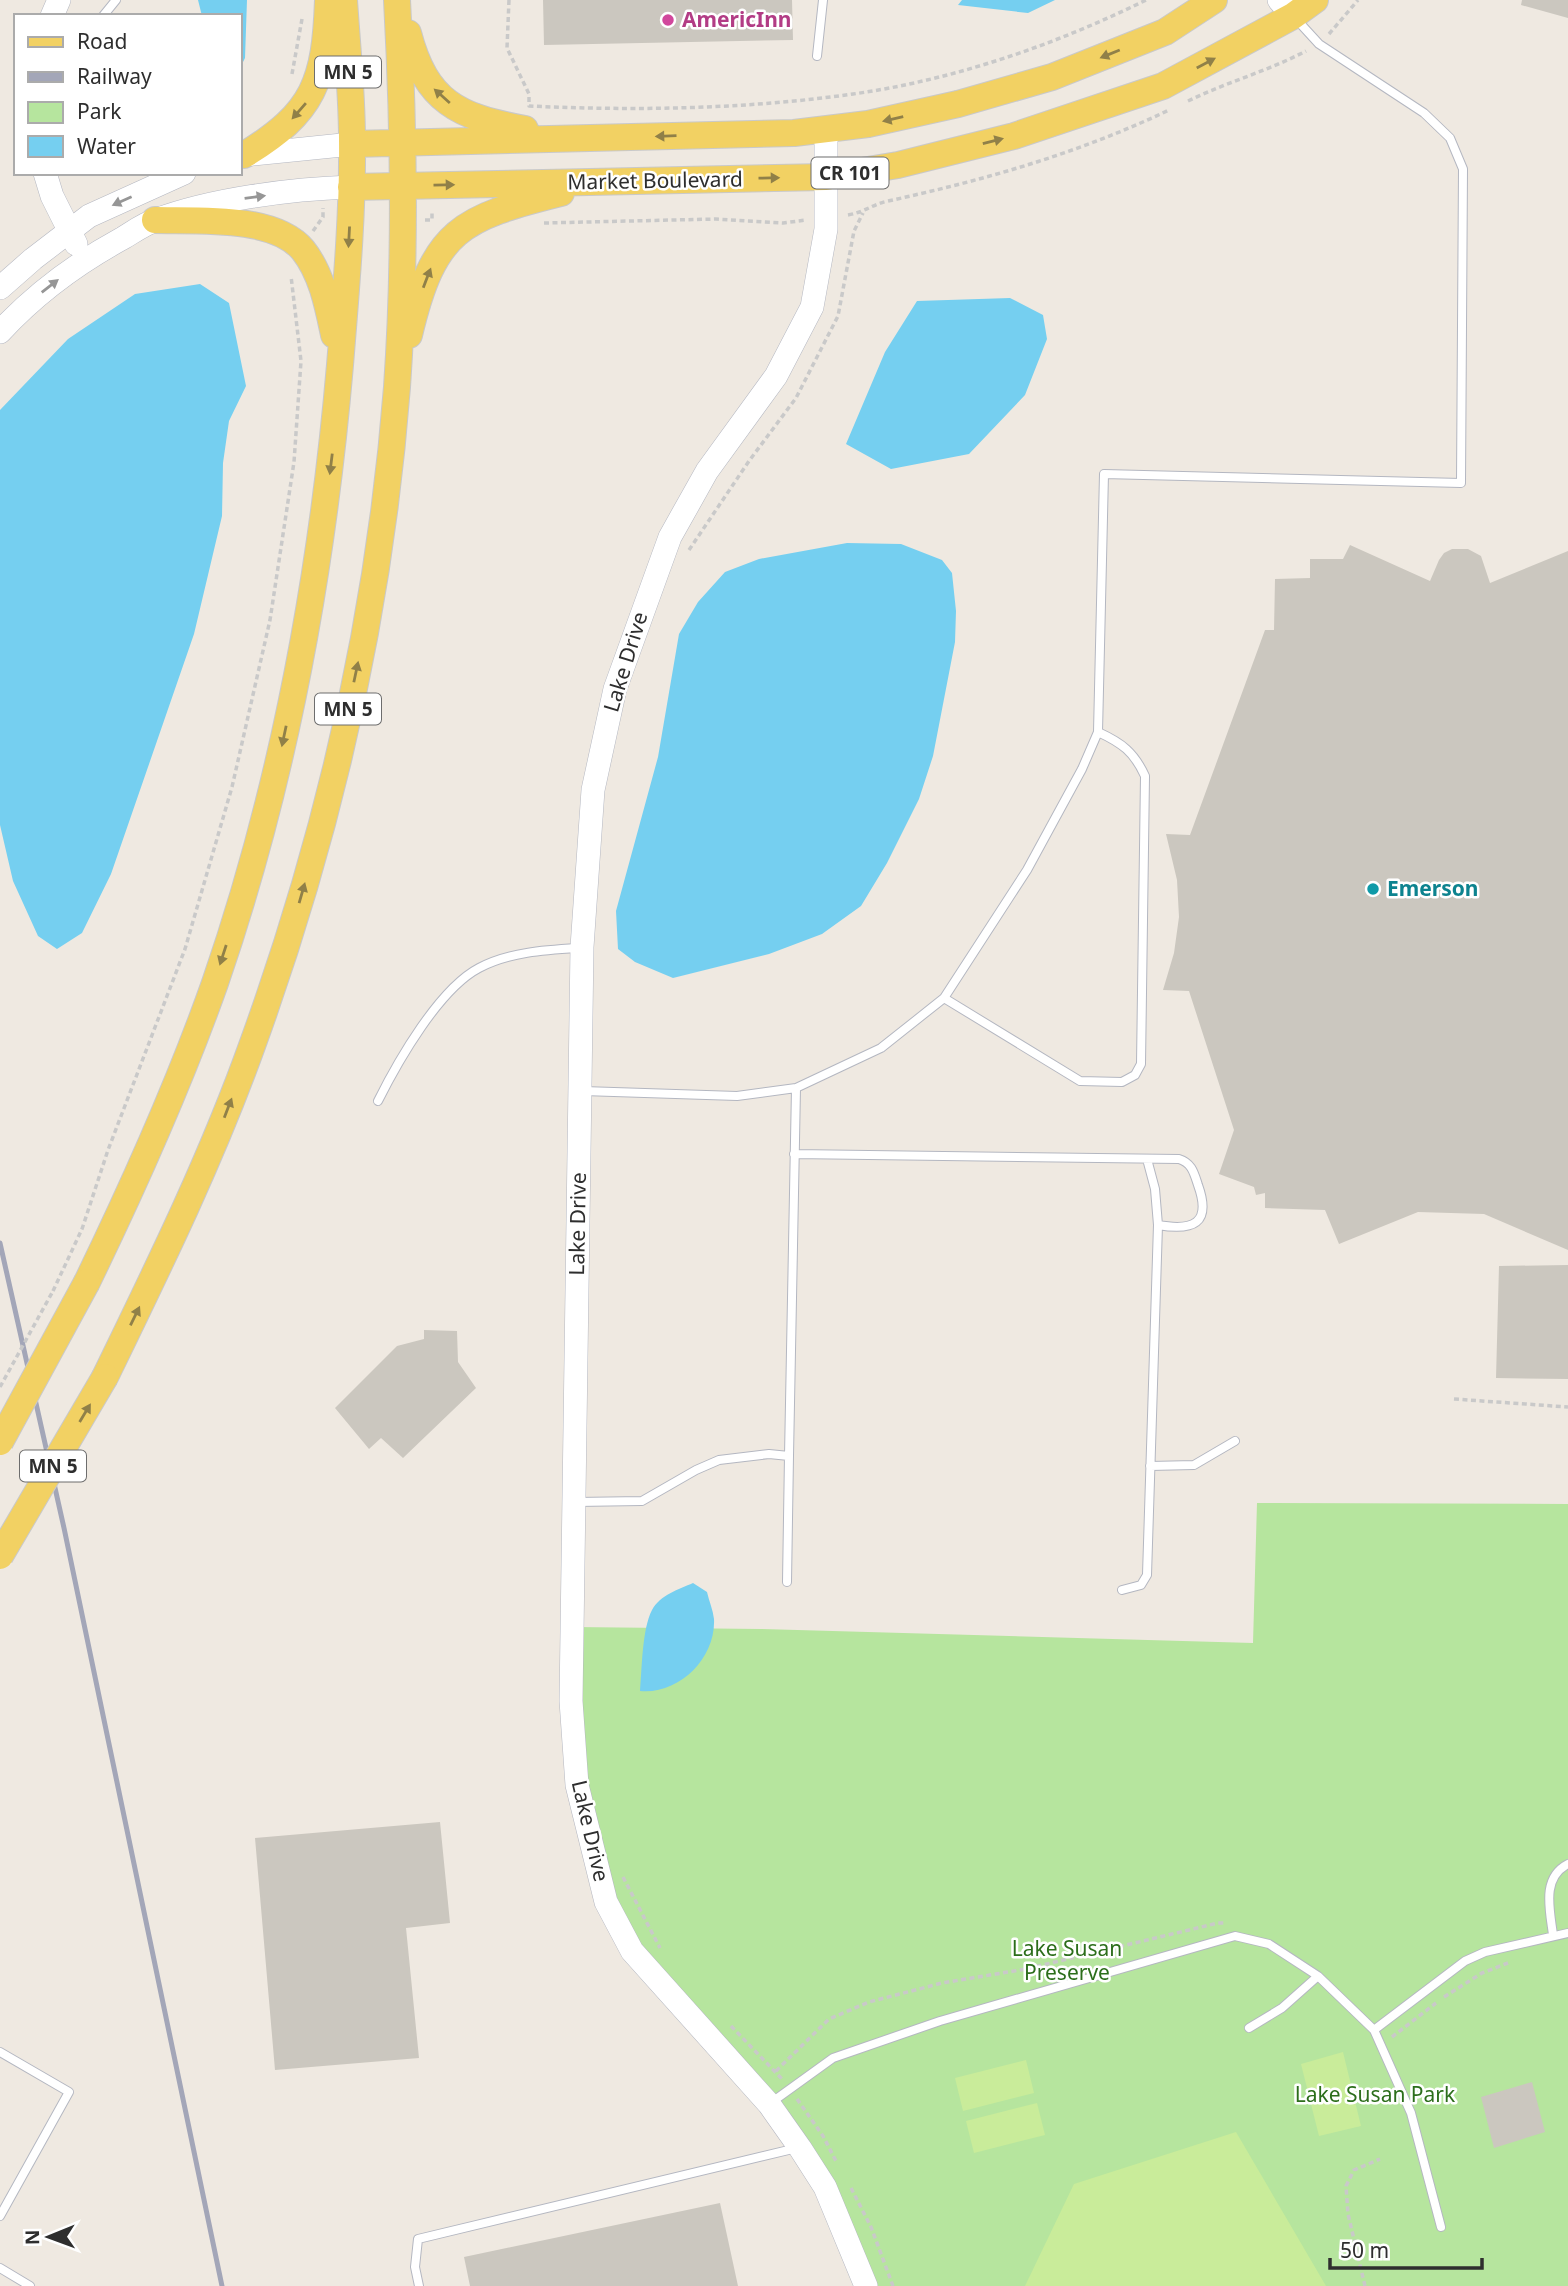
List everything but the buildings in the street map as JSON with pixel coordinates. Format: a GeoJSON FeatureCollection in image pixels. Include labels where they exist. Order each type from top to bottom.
{"type":"FeatureCollection","features":[{"type":"Feature","properties":{"kind":"main road"},"geometry":{"type":"LineString","coordinates":[[242,155],[271,138],[305,105],[314,88],[324,56],[328,0]]}},
{"type":"Feature","properties":{"kind":"main road","name":"MN 5"},"geometry":{"type":"LineString","coordinates":[[0,1442],[87,1282],[121,1212],[184,1064],[215,983],[276,772],[298,673],[318,560],[332,456],[351,187],[352,144],[344,0]]}},
{"type":"Feature","properties":{"kind":"main road"},"geometry":{"type":"LineString","coordinates":[[400,0],[421,73],[436,92],[455,108],[503,125],[575,138]]}},
{"type":"Feature","properties":{"kind":"main road","name":"MN 5"},"geometry":{"type":"LineString","coordinates":[[0,1556],[106,1377],[216,1139],[252,1045],[295,917],[335,769],[359,659],[383,512],[397,391],[402,186],[400,0]]}},
{"type":"Feature","properties":{"kind":"main road","name":"CR 101"},"geometry":{"type":"LineString","coordinates":[[352,144],[794,133],[868,124],[958,104],[1052,77],[1165,32],[1214,0]]}},
{"type":"Feature","properties":{"kind":"main road","name":"Market Boulevard"},"geometry":{"type":"LineString","coordinates":[[351,187],[826,177],[898,165],[1014,136],[1163,86],[1286,8],[1315,0]]}},
{"type":"Feature","properties":{"kind":"main road"},"geometry":{"type":"LineString","coordinates":[[397,391],[414,316],[426,278],[435,258],[453,235],[467,225],[514,205],[609,181]]}},
{"type":"Feature","properties":{"kind":"main road"},"geometry":{"type":"LineString","coordinates":[[155,220],[247,224],[269,229],[288,238],[302,249],[316,271],[330,314],[337,396]]}},
{"type":"Feature","properties":{"kind":"street","name":"Lake Drive"},"geometry":{"type":"LineString","coordinates":[[826,129],[826,229],[812,307],[776,376],[707,471],[670,537],[615,689],[593,790],[582,947],[571,1701],[577,1785],[606,1902],[632,1951],[769,2104],[800,2148],[825,2187],[866,2286]]}},
{"type":"Feature","properties":{"kind":"street"},"geometry":{"type":"LineString","coordinates":[[242,155],[352,144]]}},
{"type":"Feature","properties":{"kind":"street"},"geometry":{"type":"LineString","coordinates":[[46,175],[52,196],[84,259]]}},
{"type":"Feature","properties":{"kind":"street"},"geometry":{"type":"LineString","coordinates":[[0,288],[89,216],[180,175]]}},
{"type":"Feature","properties":{"kind":"street","name":"Market Boulevard"},"geometry":{"type":"LineString","coordinates":[[0,332],[25,305],[84,259],[155,220],[231,200],[322,188],[351,187]]}},
{"type":"Feature","properties":{"kind":"lane"},"geometry":{"type":"LineString","coordinates":[[105,14],[116,0]]}},
{"type":"Feature","properties":{"kind":"lane"},"geometry":{"type":"LineString","coordinates":[[817,55],[823,0]]}},
{"type":"Feature","properties":{"kind":"lane"},"geometry":{"type":"LineString","coordinates":[[580,1091],[737,1096],[796,1088],[881,1048],[944,998],[1027,870],[1082,769],[1098,732],[1104,474],[1461,483],[1463,169],[1450,138],[1424,113],[1318,44],[1286,8]]}},
{"type":"Feature","properties":{"kind":"lane"},"geometry":{"type":"LineString","coordinates":[[944,998],[1080,1081],[1122,1082],[1135,1075],[1141,1064],[1145,776],[1137,758],[1116,740],[1098,732]]}},
{"type":"Feature","properties":{"kind":"lane"},"geometry":{"type":"LineString","coordinates":[[378,1101],[410,1043],[446,996],[477,968],[503,958],[543,950],[582,947]]}},
{"type":"Feature","properties":{"kind":"lane"},"geometry":{"type":"LineString","coordinates":[[787,1582],[796,1088]]}},
{"type":"Feature","properties":{"kind":"lane"},"geometry":{"type":"LineString","coordinates":[[794,1154],[1180,1159],[1192,1167],[1204,1202],[1204,1211],[1194,1224],[1183,1227],[1158,1225]]}},
{"type":"Feature","properties":{"kind":"lane"},"geometry":{"type":"LineString","coordinates":[[1122,1590],[1141,1585],[1147,1575],[1158,1225],[1155,1189],[1147,1160]]}},
{"type":"Feature","properties":{"kind":"lane"},"geometry":{"type":"LineString","coordinates":[[1150,1466],[1194,1465],[1235,1441]]}},
{"type":"Feature","properties":{"kind":"lane"},"geometry":{"type":"LineString","coordinates":[[574,1502],[642,1501],[719,1460],[769,1454],[789,1456]]}},
{"type":"Feature","properties":{"kind":"lane"},"geometry":{"type":"LineString","coordinates":[[1553,1935],[1549,1888],[1552,1878],[1560,1868],[1568,1864]]}},
{"type":"Feature","properties":{"kind":"lane"},"geometry":{"type":"LineString","coordinates":[[1374,2030],[1465,1961],[1485,1952],[1568,1933]]}},
{"type":"Feature","properties":{"kind":"lane"},"geometry":{"type":"LineString","coordinates":[[769,2104],[833,2057],[940,2021],[1235,1936],[1269,1944],[1318,1976],[1374,2030],[1411,2113],[1441,2227]]}},
{"type":"Feature","properties":{"kind":"lane"},"geometry":{"type":"LineString","coordinates":[[1249,2028],[1282,2008],[1318,1976]]}},
{"type":"Feature","properties":{"kind":"lane"},"geometry":{"type":"LineString","coordinates":[[0,2052],[69,2092],[0,2216]]}},
{"type":"Feature","properties":{"kind":"lane"},"geometry":{"type":"LineString","coordinates":[[419,2286],[415,2267],[418,2239],[800,2148]]}},
{"type":"Feature","properties":{"kind":"lane"},"geometry":{"type":"LineString","coordinates":[[0,2268],[30,2286]]}},
{"type":"Feature","properties":{"kind":"path"},"geometry":{"type":"LineString","coordinates":[[509,0],[508,48],[528,94],[529,106],[588,109],[717,106],[855,94],[928,79],[1002,58],[1071,33],[1146,0]]}},
{"type":"Feature","properties":{"kind":"path"},"geometry":{"type":"LineString","coordinates":[[291,77],[303,13]]}},
{"type":"Feature","properties":{"kind":"path"},"geometry":{"type":"LineString","coordinates":[[0,1387],[52,1291],[82,1228],[108,1150],[185,949],[232,788],[270,620],[294,462],[301,361],[290,281],[293,267],[302,249],[323,217],[322,188]]}},
{"type":"Feature","properties":{"kind":"path"},"geometry":{"type":"LineString","coordinates":[[425,220],[432,220],[432,212]]}},
{"type":"Feature","properties":{"kind":"path"},"geometry":{"type":"LineString","coordinates":[[537,223],[716,219],[783,223],[863,213],[854,231],[838,316],[796,398],[749,461],[686,555]]}},
{"type":"Feature","properties":{"kind":"path"},"geometry":{"type":"LineString","coordinates":[[1454,1399],[1568,1407]]}},
{"type":"Feature","properties":{"kind":"path"},"geometry":{"type":"LineString","coordinates":[[622,1875],[659,1946],[667,1955]]}},
{"type":"Feature","properties":{"kind":"path"},"geometry":{"type":"LineString","coordinates":[[776,2071],[829,2019],[869,2002],[942,1983],[1026,1969],[1218,1923],[1228,1924]]}},
{"type":"Feature","properties":{"kind":"path"},"geometry":{"type":"LineString","coordinates":[[1382,2024],[1393,2038],[1443,1998],[1482,1973],[1508,1963]]}},
{"type":"Feature","properties":{"kind":"path"},"geometry":{"type":"LineString","coordinates":[[724,2020],[776,2071],[823,2136],[841,2170]]}},
{"type":"Feature","properties":{"kind":"path"},"geometry":{"type":"LineString","coordinates":[[1365,2286],[1348,2214],[1346,2186],[1354,2170],[1380,2159]]}},
{"type":"Feature","properties":{"kind":"path"},"geometry":{"type":"LineString","coordinates":[[847,2181],[871,2227],[893,2286]]}},
{"type":"Feature","properties":{"kind":"green space","name":"Lake Susan Preserve"},"geometry":{"type":"Polygon","coordinates":[[[1257,1503],[1568,1504],[1568,2286],[866,2286],[825,2187],[632,1951],[577,1785],[573,1627],[761,1629],[1253,1643],[1257,1503]]]}},
{"type":"Feature","properties":{"kind":"green space"},"geometry":{"type":"Polygon","coordinates":[[[1343,2052],[1361,2126],[1319,2136],[1301,2064],[1343,2052]]]}},
{"type":"Feature","properties":{"kind":"green space"},"geometry":{"type":"Polygon","coordinates":[[[1026,2060],[1034,2093],[963,2111],[955,2078],[1026,2060]]]}},
{"type":"Feature","properties":{"kind":"green space"},"geometry":{"type":"Polygon","coordinates":[[[1037,2103],[1045,2135],[974,2153],[966,2121],[1037,2103]]]}},
{"type":"Feature","properties":{"kind":"green space"},"geometry":{"type":"Polygon","coordinates":[[[1236,2132],[1326,2286],[1025,2286],[1074,2184],[1236,2132]]]}},
{"type":"Feature","properties":{"kind":"water"},"geometry":{"type":"Polygon","coordinates":[[[198,0],[247,0],[245,58],[242,64],[242,14],[202,14],[198,0]]]}},
{"type":"Feature","properties":{"kind":"water"},"geometry":{"type":"Polygon","coordinates":[[[962,0],[1055,0],[1028,13],[958,5],[962,0]]]}},
{"type":"Feature","properties":{"kind":"water"},"geometry":{"type":"Polygon","coordinates":[[[200,284],[229,303],[246,386],[229,421],[223,463],[222,516],[194,634],[111,874],[82,933],[57,949],[38,936],[13,881],[0,825],[0,410],[68,339],[135,294],[200,284]]]}},
{"type":"Feature","properties":{"kind":"water"},"geometry":{"type":"Polygon","coordinates":[[[1010,298],[1043,315],[1047,339],[1025,395],[969,454],[891,469],[846,444],[885,352],[917,301],[1010,298]]]}},
{"type":"Feature","properties":{"kind":"water"},"geometry":{"type":"Polygon","coordinates":[[[847,543],[901,544],[942,560],[952,573],[956,611],[955,642],[933,756],[919,799],[887,863],[861,906],[822,934],[769,954],[673,978],[635,962],[618,949],[616,911],[658,757],[679,634],[698,602],[725,572],[759,559],[847,543]]]}},
{"type":"Feature","properties":{"kind":"water"},"geometry":{"type":"Polygon","coordinates":[[[693,1583],[707,1592],[713,1612],[713,1634],[709,1648],[692,1672],[681,1681],[654,1691],[640,1691],[644,1638],[652,1610],[665,1596],[693,1583]]]}},
{"type":"Feature","properties":{"kind":"railway"},"geometry":{"type":"LineString","coordinates":[[0,1243],[64,1528],[222,2286]]}},
{"type":"Feature","properties":{"kind":"place","name":"AmericInn"},"geometry":{"type":"Point","coordinates":[668,20]}},
{"type":"Feature","properties":{"kind":"place","name":"Emerson"},"geometry":{"type":"Point","coordinates":[1373,889]}},
{"type":"Feature","properties":{"kind":"park label","name":"Lake Susan Park"},"geometry":{"type":"Point","coordinates":[1375,2095]}}]}
